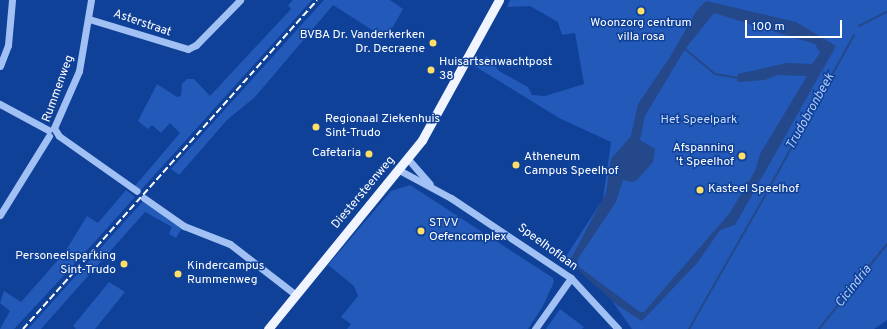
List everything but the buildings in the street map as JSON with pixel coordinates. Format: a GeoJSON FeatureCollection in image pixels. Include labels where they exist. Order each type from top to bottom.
{"type":"FeatureCollection","features":[{"type":"Feature","properties":{"kind":"main road","name":"Diestersteenweg"},"geometry":{"type":"LineString","coordinates":[[268,329],[408,159],[434,119],[499,0]]}},
{"type":"Feature","properties":{"kind":"street"},"geometry":{"type":"LineString","coordinates":[[0,66],[8,45],[12,0]]}},
{"type":"Feature","properties":{"kind":"street","name":"Rummenweg"},"geometry":{"type":"LineString","coordinates":[[91,0],[79,71],[52,132],[137,191]]}},
{"type":"Feature","properties":{"kind":"street","name":"Asterstraat"},"geometry":{"type":"LineString","coordinates":[[89,19],[188,49],[196,45],[240,0]]}},
{"type":"Feature","properties":{"kind":"street"},"geometry":{"type":"LineString","coordinates":[[0,104],[52,132],[0,215]]}},
{"type":"Feature","properties":{"kind":"street","name":"Speelhoflaan"},"geometry":{"type":"LineString","coordinates":[[408,159],[431,185]]}},
{"type":"Feature","properties":{"kind":"street","name":"Speelhoflaan"},"geometry":{"type":"LineString","coordinates":[[399,170],[431,185],[571,278],[618,329]]}},
{"type":"Feature","properties":{"kind":"street"},"geometry":{"type":"LineString","coordinates":[[144,198],[184,226],[230,244],[296,295]]}},
{"type":"Feature","properties":{"kind":"street"},"geometry":{"type":"LineString","coordinates":[[535,329],[571,278]]}},
{"type":"Feature","properties":{"kind":"green space"},"geometry":{"type":"Polygon","coordinates":[[[293,0],[312,0],[141,190],[135,186],[180,133],[170,123],[161,133],[152,125],[148,129],[138,121],[157,84],[177,97],[181,96],[182,84],[187,79],[194,79],[210,96],[291,9],[288,5],[293,0]]]}},
{"type":"Feature","properties":{"kind":"green space"},"geometry":{"type":"Polygon","coordinates":[[[324,0],[390,0],[403,9],[386,39],[333,5],[255,97],[227,120],[179,175],[171,169],[324,0]]]}},
{"type":"Feature","properties":{"kind":"green space","name":"Het Speelpark"},"geometry":{"type":"Polygon","coordinates":[[[510,0],[887,0],[887,320],[874,329],[632,329],[610,298],[565,258],[603,199],[611,142],[559,118],[473,65],[487,56],[499,71],[528,87],[532,95],[545,96],[584,84],[575,33],[562,35],[558,22],[530,6],[507,7],[510,0]]]}},
{"type":"Feature","properties":{"kind":"green space","name":"STVV Oefencomplex"},"geometry":{"type":"Polygon","coordinates":[[[410,185],[553,278],[554,282],[543,306],[528,329],[347,329],[351,324],[341,317],[358,296],[354,286],[328,265],[391,191],[410,185]]]}},
{"type":"Feature","properties":{"kind":"green space"},"geometry":{"type":"Polygon","coordinates":[[[126,190],[135,197],[71,268],[14,329],[0,329],[10,311],[0,303],[4,291],[21,302],[65,252],[87,216],[98,223],[126,190]]]}},
{"type":"Feature","properties":{"kind":"green space"},"geometry":{"type":"Polygon","coordinates":[[[143,201],[182,228],[176,238],[169,234],[172,227],[145,212],[41,329],[28,329],[143,201]]]}},
{"type":"Feature","properties":{"kind":"green space"},"geometry":{"type":"Polygon","coordinates":[[[109,282],[125,292],[95,329],[76,329],[73,326],[109,282]]]}},
{"type":"Feature","properties":{"kind":"green space"},"geometry":{"type":"Polygon","coordinates":[[[560,309],[584,327],[582,329],[546,329],[560,309]]]}},
{"type":"Feature","properties":{"kind":"shaded area"},"geometry":{"type":"Polygon","coordinates":[[[706,1],[796,22],[836,46],[735,225],[720,230],[698,262],[642,321],[617,305],[569,262],[606,193],[611,159],[631,136],[638,104],[670,57],[697,10],[706,1]],[[714,13],[685,49],[645,116],[640,140],[655,149],[653,162],[637,180],[632,182],[623,180],[616,202],[577,260],[579,267],[640,312],[644,312],[729,214],[755,171],[760,154],[807,76],[777,75],[765,80],[737,82],[738,74],[787,63],[812,64],[820,53],[815,44],[714,13]]]}},
{"type":"Feature","properties":{"kind":"waterway","name":"Trudobronbeek"},"geometry":{"type":"LineString","coordinates":[[859,26],[887,12]]}},
{"type":"Feature","properties":{"kind":"waterway","name":"Trudobronbeek"},"geometry":{"type":"LineString","coordinates":[[769,188],[854,35]]}},
{"type":"Feature","properties":{"kind":"waterway"},"geometry":{"type":"LineString","coordinates":[[685,49],[715,74],[738,78]]}},
{"type":"Feature","properties":{"kind":"waterway","name":"Trudobronbeek"},"geometry":{"type":"LineString","coordinates":[[689,329],[766,194]]}},
{"type":"Feature","properties":{"kind":"waterway","name":"Cicindria"},"geometry":{"type":"LineString","coordinates":[[819,329],[887,244]]}},
{"type":"Feature","properties":{"kind":"railway"},"geometry":{"type":"LineString","coordinates":[[23,329],[317,0]]}},
{"type":"Feature","properties":{"kind":"place","name":"Woonzorg centrum villa rosa"},"geometry":{"type":"Point","coordinates":[641,11]}},
{"type":"Feature","properties":{"kind":"place","name":"BVBA Dr. Vanderkerken Dr. Decraene"},"geometry":{"type":"Point","coordinates":[433,43]}},
{"type":"Feature","properties":{"kind":"place","name":"Huisartsenwachtpost 38"},"geometry":{"type":"Point","coordinates":[431,70]}},
{"type":"Feature","properties":{"kind":"place","name":"Regionaal Ziekenhuis Sint-Trudo"},"geometry":{"type":"Point","coordinates":[316,127]}},
{"type":"Feature","properties":{"kind":"place","name":"Cafetaria"},"geometry":{"type":"Point","coordinates":[369,154]}},
{"type":"Feature","properties":{"kind":"place","name":"Afspanning 't Speelhof"},"geometry":{"type":"Point","coordinates":[742,156]}},
{"type":"Feature","properties":{"kind":"place","name":"Atheneum Campus Speelhof"},"geometry":{"type":"Point","coordinates":[516,165]}},
{"type":"Feature","properties":{"kind":"place","name":"Kasteel Speelhof"},"geometry":{"type":"Point","coordinates":[700,190]}},
{"type":"Feature","properties":{"kind":"place","name":"STVV Oefencomplex"},"geometry":{"type":"Point","coordinates":[421,231]}},
{"type":"Feature","properties":{"kind":"place","name":"Personeelsparking Sint-Trudo"},"geometry":{"type":"Point","coordinates":[124,264]}},
{"type":"Feature","properties":{"kind":"place","name":"Kindercampus Rummenweg"},"geometry":{"type":"Point","coordinates":[178,274]}}]}
